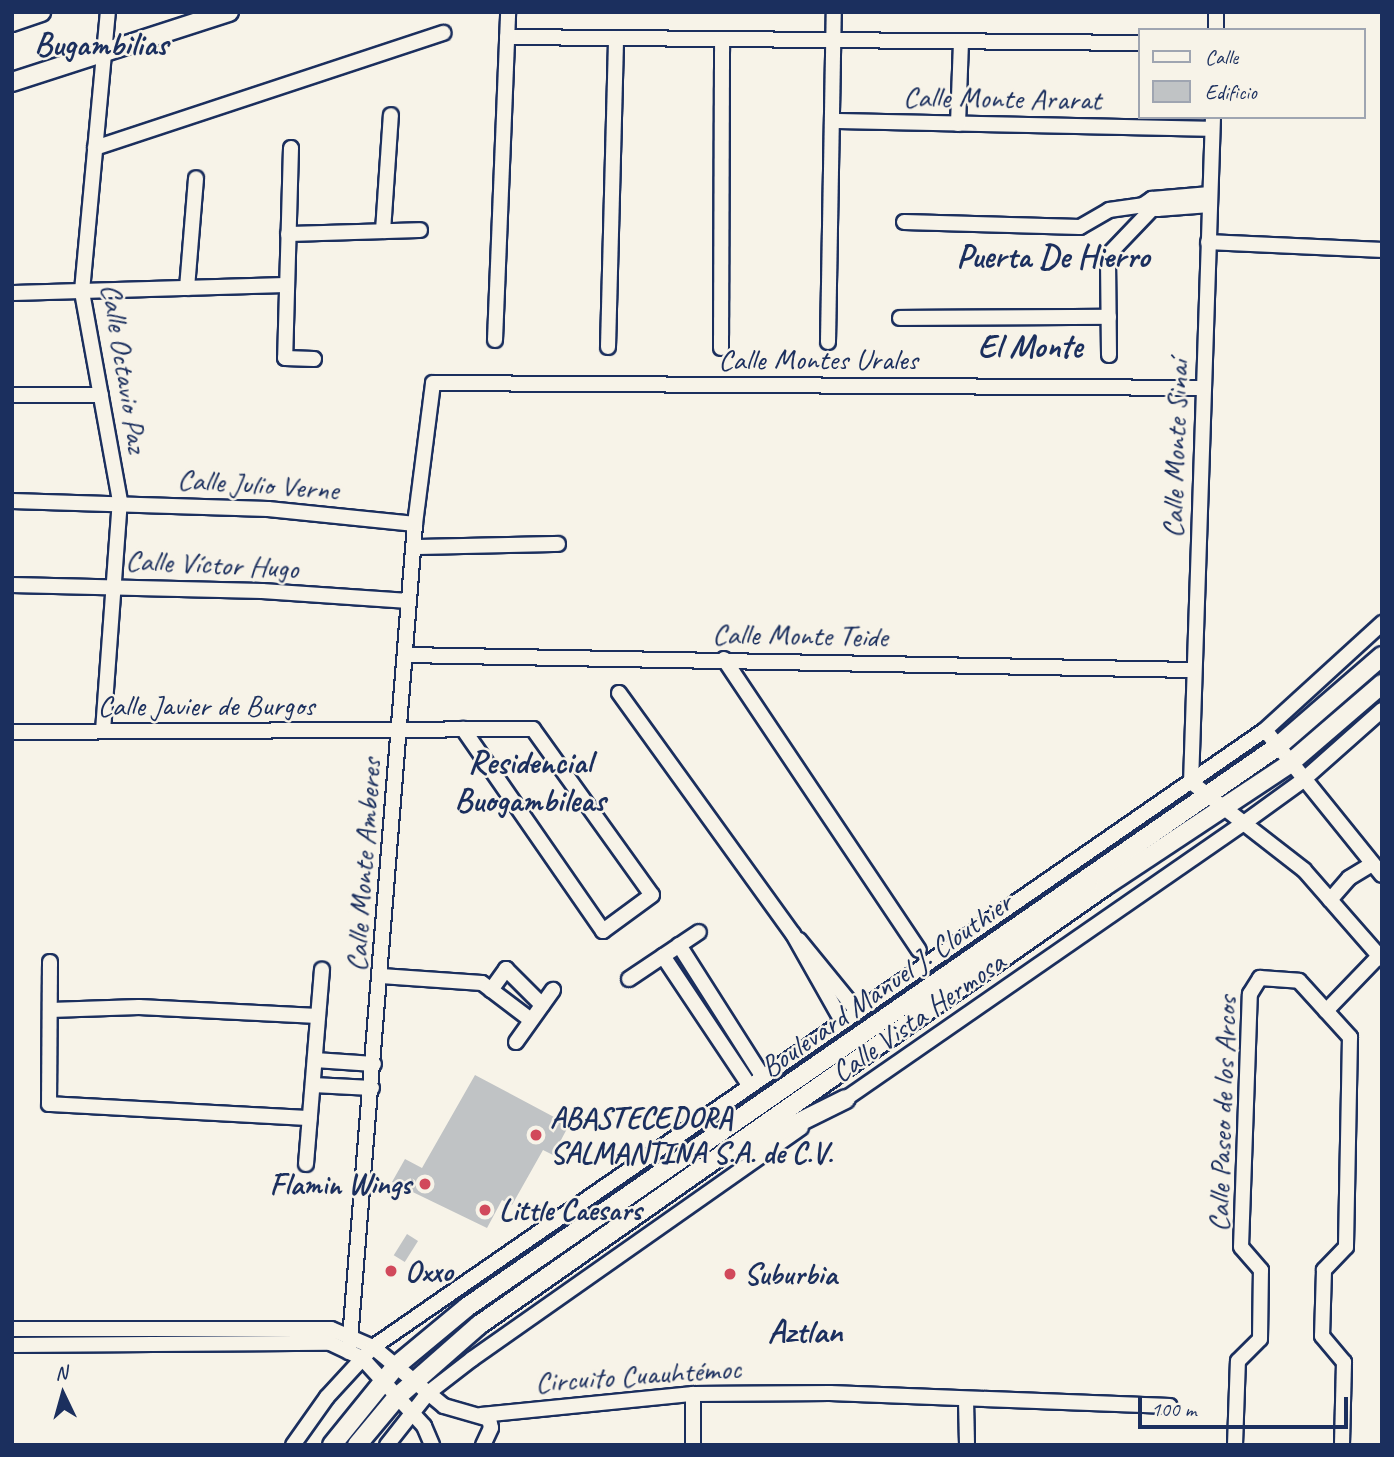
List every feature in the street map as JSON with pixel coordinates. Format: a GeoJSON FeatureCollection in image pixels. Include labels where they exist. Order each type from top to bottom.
{"type":"FeatureCollection","features":[{"type":"Feature","properties":{"kind":"main road"},"geometry":{"type":"LineString","coordinates":[[12,22],[41,12]]}},
{"type":"Feature","properties":{"kind":"main road"},"geometry":{"type":"LineString","coordinates":[[12,82],[229,12]]}},
{"type":"Feature","properties":{"kind":"main road","name":"Boulevard Manuel J. Clouthier"},"geometry":{"type":"LineString","coordinates":[[332,1445],[382,1381],[467,1307],[969,963],[1206,793],[1277,747],[1382,656]]}},
{"type":"Feature","properties":{"kind":"main road","name":"Boulevard Manuel J. Clouthier"},"geometry":{"type":"LineString","coordinates":[[357,1445],[413,1381],[479,1325],[1289,764],[1382,684]]}},
{"type":"Feature","properties":{"kind":"main road"},"geometry":{"type":"LineString","coordinates":[[707,1166],[769,1139],[846,1099]]}},
{"type":"Feature","properties":{"kind":"street","name":"Calle Octavio Paz"},"geometry":{"type":"LineString","coordinates":[[103,731],[120,501],[82,291],[108,12]]}},
{"type":"Feature","properties":{"kind":"street"},"geometry":{"type":"LineString","coordinates":[[495,340],[508,12]]}},
{"type":"Feature","properties":{"kind":"street"},"geometry":{"type":"LineString","coordinates":[[828,342],[834,12]]}},
{"type":"Feature","properties":{"kind":"street"},"geometry":{"type":"LineString","coordinates":[[95,148],[443,33]]}},
{"type":"Feature","properties":{"kind":"street"},"geometry":{"type":"LineString","coordinates":[[507,37],[1138,43]]}},
{"type":"Feature","properties":{"kind":"street"},"geometry":{"type":"LineString","coordinates":[[608,347],[615,38]]}},
{"type":"Feature","properties":{"kind":"street"},"geometry":{"type":"LineString","coordinates":[[721,348],[722,39]]}},
{"type":"Feature","properties":{"kind":"street"},"geometry":{"type":"LineString","coordinates":[[958,124],[961,42]]}},
{"type":"Feature","properties":{"kind":"street"},"geometry":{"type":"LineString","coordinates":[[383,231],[391,115]]}},
{"type":"Feature","properties":{"kind":"street","name":"Calle Monte Ararat"},"geometry":{"type":"LineString","coordinates":[[833,121],[958,124],[1212,123]]}},
{"type":"Feature","properties":{"kind":"street","name":"Calle Monte Sinaí"},"geometry":{"type":"LineString","coordinates":[[1191,782],[1212,123]]}},
{"type":"Feature","properties":{"kind":"street"},"geometry":{"type":"LineString","coordinates":[[291,148],[285,358],[314,359]]}},
{"type":"Feature","properties":{"kind":"street"},"geometry":{"type":"LineString","coordinates":[[187,288],[196,178]]}},
{"type":"Feature","properties":{"kind":"street"},"geometry":{"type":"LineString","coordinates":[[904,222],[1080,227],[1110,210],[1210,200]]}},
{"type":"Feature","properties":{"kind":"street"},"geometry":{"type":"LineString","coordinates":[[1110,355],[1108,255],[1149,204]]}},
{"type":"Feature","properties":{"kind":"street"},"geometry":{"type":"LineString","coordinates":[[288,234],[420,230]]}},
{"type":"Feature","properties":{"kind":"street"},"geometry":{"type":"LineString","coordinates":[[1208,242],[1382,250]]}},
{"type":"Feature","properties":{"kind":"street"},"geometry":{"type":"LineString","coordinates":[[12,293],[287,285]]}},
{"type":"Feature","properties":{"kind":"street"},"geometry":{"type":"LineString","coordinates":[[900,318],[1109,317]]}},
{"type":"Feature","properties":{"kind":"street","name":"Calle Montes Urales"},"geometry":{"type":"LineString","coordinates":[[433,383],[1204,388]]}},
{"type":"Feature","properties":{"kind":"street","name":"Calle Monte Amberes"},"geometry":{"type":"LineString","coordinates":[[355,1355],[353,1337],[415,524],[433,383]]}},
{"type":"Feature","properties":{"kind":"street"},"geometry":{"type":"LineString","coordinates":[[12,395],[101,395]]}},
{"type":"Feature","properties":{"kind":"street","name":"Calle Julio Verne"},"geometry":{"type":"LineString","coordinates":[[12,501],[120,501],[415,524]]}},
{"type":"Feature","properties":{"kind":"street"},"geometry":{"type":"LineString","coordinates":[[414,547],[558,544]]}},
{"type":"Feature","properties":{"kind":"street","name":"Calle Víctor Hugo"},"geometry":{"type":"LineString","coordinates":[[12,584],[114,585],[410,601]]}},
{"type":"Feature","properties":{"kind":"street"},"geometry":{"type":"LineString","coordinates":[[293,1445],[355,1355],[373,1347],[1265,730],[1382,623]]}},
{"type":"Feature","properties":{"kind":"street","name":"Calle Monte Teide"},"geometry":{"type":"LineString","coordinates":[[405,655],[1194,670]]}},
{"type":"Feature","properties":{"kind":"street"},"geometry":{"type":"LineString","coordinates":[[724,659],[919,950]]}},
{"type":"Feature","properties":{"kind":"street"},"geometry":{"type":"LineString","coordinates":[[619,693],[793,934],[857,1011]]}},
{"type":"Feature","properties":{"kind":"street","name":"Calle Vista Hermosa"},"geometry":{"type":"LineString","coordinates":[[387,1445],[410,1412],[429,1393],[592,1271],[1244,823],[1302,781],[1382,710]]}},
{"type":"Feature","properties":{"kind":"street","name":"Calle Javier de Burgos"},"geometry":{"type":"LineString","coordinates":[[12,732],[103,731],[400,730],[463,729],[533,729],[652,895],[603,931],[463,729]]}},
{"type":"Feature","properties":{"kind":"street"},"geometry":{"type":"LineString","coordinates":[[1265,730],[1302,781],[1377,869],[1349,878],[1330,900]]}},
{"type":"Feature","properties":{"kind":"street"},"geometry":{"type":"LineString","coordinates":[[1191,782],[1293,861],[1380,958],[1326,1011]]}},
{"type":"Feature","properties":{"kind":"street"},"geometry":{"type":"LineString","coordinates":[[629,979],[699,932]]}},
{"type":"Feature","properties":{"kind":"street"},"geometry":{"type":"LineString","coordinates":[[793,934],[842,1021]]}},
{"type":"Feature","properties":{"kind":"street"},"geometry":{"type":"LineString","coordinates":[[679,945],[762,1076]]}},
{"type":"Feature","properties":{"kind":"street"},"geometry":{"type":"LineString","coordinates":[[663,956],[749,1085]]}},
{"type":"Feature","properties":{"kind":"street"},"geometry":{"type":"LineString","coordinates":[[50,962],[49,1104],[310,1118]]}},
{"type":"Feature","properties":{"kind":"street"},"geometry":{"type":"LineString","coordinates":[[491,990],[506,969],[542,1005]]}},
{"type":"Feature","properties":{"kind":"street"},"geometry":{"type":"LineString","coordinates":[[306,1164],[322,970]]}},
{"type":"Feature","properties":{"kind":"street"},"geometry":{"type":"LineString","coordinates":[[380,976],[482,983],[531,1020]]}},
{"type":"Feature","properties":{"kind":"street","name":"Calle Paseo de los Arcos"},"geometry":{"type":"LineString","coordinates":[[1235,1445],[1238,1361],[1260,1339],[1261,1270],[1241,1247],[1252,984],[1260,978],[1299,981],[1350,1037],[1346,1247],[1324,1270],[1322,1336],[1344,1362],[1342,1445]]}},
{"type":"Feature","properties":{"kind":"street"},"geometry":{"type":"LineString","coordinates":[[516,1042],[553,990]]}},
{"type":"Feature","properties":{"kind":"street"},"geometry":{"type":"LineString","coordinates":[[50,1010],[177,1008],[318,1016]]}},
{"type":"Feature","properties":{"kind":"street"},"geometry":{"type":"LineString","coordinates":[[314,1060],[374,1063]]}},
{"type":"Feature","properties":{"kind":"street"},"geometry":{"type":"LineString","coordinates":[[313,1085],[372,1088]]}},
{"type":"Feature","properties":{"kind":"street","name":"Circuito Cuauhtémoc"},"geometry":{"type":"LineString","coordinates":[[12,1329],[331,1329],[373,1347],[444,1406],[481,1415],[693,1394],[830,1392],[966,1400],[1170,1406]]}},
{"type":"Feature","properties":{"kind":"street"},"geometry":{"type":"LineString","coordinates":[[101,1345],[102,1329]]}},
{"type":"Feature","properties":{"kind":"street"},"geometry":{"type":"LineString","coordinates":[[12,1345],[330,1343],[355,1355],[382,1381],[410,1412],[432,1445]]}},
{"type":"Feature","properties":{"kind":"street"},"geometry":{"type":"LineString","coordinates":[[693,1394],[693,1445]]}},
{"type":"Feature","properties":{"kind":"street"},"geometry":{"type":"LineString","coordinates":[[966,1400],[967,1445]]}},
{"type":"Feature","properties":{"kind":"street"},"geometry":{"type":"LineString","coordinates":[[481,1415],[492,1428],[483,1445]]}},
{"type":"Feature","properties":{"kind":"building"},"geometry":{"type":"Polygon","coordinates":[[[475,1075],[569,1125],[553,1155],[543,1150],[512,1205],[502,1200],[487,1228],[392,1182],[405,1159],[422,1168],[475,1075]]]}},
{"type":"Feature","properties":{"kind":"building"},"geometry":{"type":"Polygon","coordinates":[[[407,1234],[418,1241],[405,1262],[394,1255],[407,1234]]]}},
{"type":"Feature","properties":{"kind":"place","name":"ABASTECEDORA SALMANTINA S.A. de C.V."},"geometry":{"type":"Point","coordinates":[536,1135]}},
{"type":"Feature","properties":{"kind":"place","name":"Flamin Wings"},"geometry":{"type":"Point","coordinates":[425,1184]}},
{"type":"Feature","properties":{"kind":"place","name":"Little Caesars"},"geometry":{"type":"Point","coordinates":[485,1210]}},
{"type":"Feature","properties":{"kind":"place","name":"Oxxo"},"geometry":{"type":"Point","coordinates":[391,1271]}},
{"type":"Feature","properties":{"kind":"place","name":"Suburbia"},"geometry":{"type":"Point","coordinates":[730,1274]}},
{"type":"Feature","properties":{"kind":"district","name":"Bugambilias"},"geometry":{"type":"Point","coordinates":[101,45]}},
{"type":"Feature","properties":{"kind":"district","name":"Puerta De Hierro"},"geometry":{"type":"Point","coordinates":[1053,257]}},
{"type":"Feature","properties":{"kind":"district","name":"El Monte"},"geometry":{"type":"Point","coordinates":[1030,347]}},
{"type":"Feature","properties":{"kind":"district","name":"Residencial Buogambileas"},"geometry":{"type":"Point","coordinates":[530,782]}},
{"type":"Feature","properties":{"kind":"district","name":"Aztlan"},"geometry":{"type":"Point","coordinates":[805,1332]}}]}
